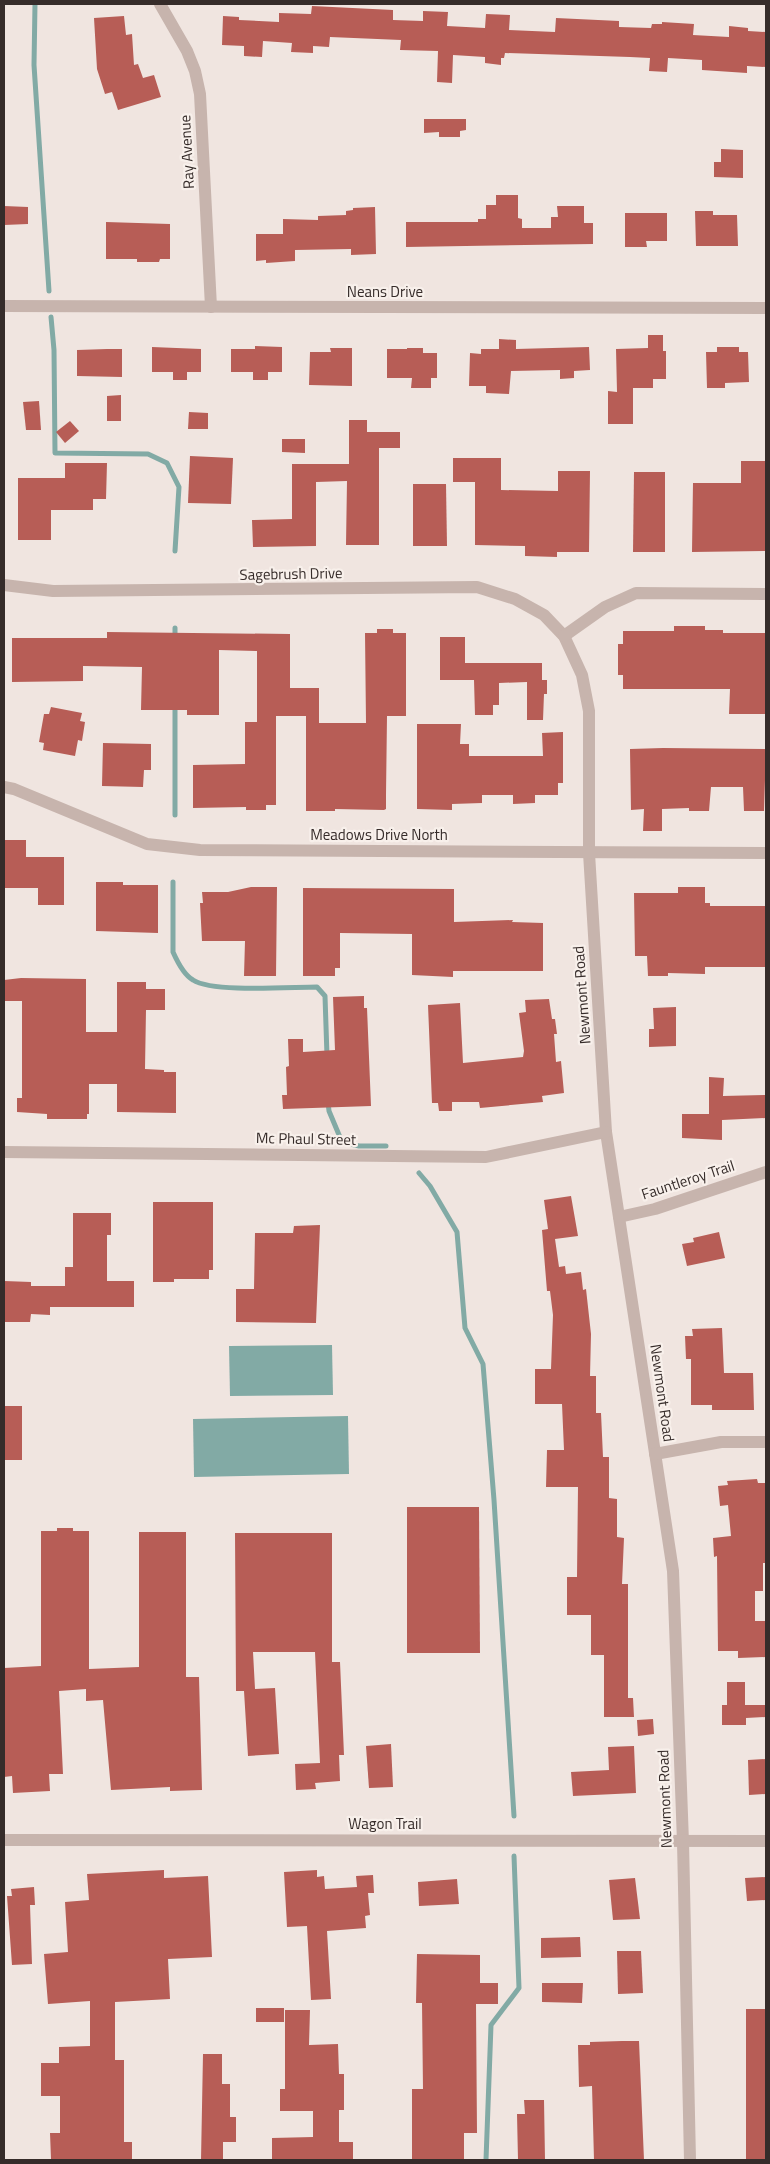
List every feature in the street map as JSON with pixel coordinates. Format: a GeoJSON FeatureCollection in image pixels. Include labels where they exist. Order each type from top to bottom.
{"type":"FeatureCollection","features":[{"type":"Feature","properties":{"kind":"street","name":"Ray Avenue"},"geometry":{"type":"LineString","coordinates":[[160,4],[187,51],[195,71],[200,94],[212,308]]}},
{"type":"Feature","properties":{"kind":"street","name":"Neans Drive"},"geometry":{"type":"LineString","coordinates":[[4,306],[766,308]]}},
{"type":"Feature","properties":{"kind":"street","name":"Sagebrush Drive"},"geometry":{"type":"LineString","coordinates":[[4,585],[53,591],[477,587],[515,599],[544,615],[564,636]]}},
{"type":"Feature","properties":{"kind":"street"},"geometry":{"type":"LineString","coordinates":[[564,636],[605,607],[636,593],[766,594]]}},
{"type":"Feature","properties":{"kind":"street","name":"Newmont Road"},"geometry":{"type":"LineString","coordinates":[[564,636],[582,675],[588,711],[589,853],[606,1132],[672,1572],[683,1842],[690,2160]]}},
{"type":"Feature","properties":{"kind":"street","name":"Meadows Drive North"},"geometry":{"type":"LineString","coordinates":[[4,787],[14,789],[147,844],[200,850],[766,853]]}},
{"type":"Feature","properties":{"kind":"street","name":"Mc Phaul Street"},"geometry":{"type":"LineString","coordinates":[[4,1152],[486,1157],[606,1132]]}},
{"type":"Feature","properties":{"kind":"street","name":"Fauntleroy Trail"},"geometry":{"type":"LineString","coordinates":[[620,1217],[655,1209],[766,1172]]}},
{"type":"Feature","properties":{"kind":"street"},"geometry":{"type":"LineString","coordinates":[[655,1454],[721,1442],[766,1442]]}},
{"type":"Feature","properties":{"kind":"street","name":"Wagon Trail"},"geometry":{"type":"LineString","coordinates":[[4,1840],[766,1841]]}},
{"type":"Feature","properties":{"kind":"water"},"geometry":{"type":"Polygon","coordinates":[[[332,1345],[333,1395],[230,1396],[229,1346],[332,1345]]]}},
{"type":"Feature","properties":{"kind":"water"},"geometry":{"type":"Polygon","coordinates":[[[348,1416],[349,1474],[194,1477],[193,1419],[348,1416]]]}},
{"type":"Feature","properties":{"kind":"building"},"geometry":{"type":"Polygon","coordinates":[[[312,6],[393,10],[393,20],[423,21],[423,11],[448,12],[447,26],[485,28],[486,14],[510,15],[509,30],[555,32],[556,18],[619,21],[619,27],[651,28],[652,24],[662,24],[662,22],[694,24],[693,35],[729,37],[729,26],[748,28],[748,31],[766,32],[766,67],[747,66],[747,73],[702,70],[702,60],[668,58],[667,72],[649,71],[650,58],[505,53],[504,58],[501,58],[501,65],[485,63],[485,57],[453,55],[452,83],[437,82],[438,51],[400,50],[401,40],[330,37],[329,47],[313,46],[313,53],[291,52],[292,43],[263,41],[262,57],[244,56],[244,46],[222,45],[223,16],[239,17],[239,20],[279,22],[279,13],[311,14],[312,6]]]}},
{"type":"Feature","properties":{"kind":"building"},"geometry":{"type":"Polygon","coordinates":[[[124,16],[126,35],[132,34],[134,65],[138,64],[143,78],[154,75],[161,97],[118,110],[112,92],[105,94],[97,69],[94,18],[124,16]]]}},
{"type":"Feature","properties":{"kind":"building"},"geometry":{"type":"Polygon","coordinates":[[[424,119],[466,119],[466,130],[460,131],[460,137],[439,137],[439,132],[424,133],[424,119]]]}},
{"type":"Feature","properties":{"kind":"building"},"geometry":{"type":"Polygon","coordinates":[[[721,149],[743,150],[743,178],[714,177],[714,162],[721,162],[721,149]]]}},
{"type":"Feature","properties":{"kind":"building"},"geometry":{"type":"Polygon","coordinates":[[[496,195],[518,195],[518,218],[522,219],[522,228],[551,228],[551,217],[558,217],[557,206],[584,206],[584,223],[593,223],[593,244],[406,247],[406,222],[478,222],[478,219],[486,219],[486,205],[496,205],[496,195]]]}},
{"type":"Feature","properties":{"kind":"building"},"geometry":{"type":"Polygon","coordinates":[[[4,206],[28,207],[28,224],[4,225],[4,206]]]}},
{"type":"Feature","properties":{"kind":"building"},"geometry":{"type":"Polygon","coordinates":[[[375,207],[376,254],[351,255],[351,249],[295,250],[295,261],[266,263],[266,260],[256,261],[256,234],[283,234],[283,219],[318,220],[318,216],[346,215],[346,211],[353,210],[353,208],[375,207]]]}},
{"type":"Feature","properties":{"kind":"building"},"geometry":{"type":"Polygon","coordinates":[[[695,211],[713,211],[713,215],[737,215],[738,246],[696,246],[695,211]]]}},
{"type":"Feature","properties":{"kind":"building"},"geometry":{"type":"Polygon","coordinates":[[[625,213],[667,213],[667,241],[646,241],[647,247],[625,247],[625,213]]]}},
{"type":"Feature","properties":{"kind":"building"},"geometry":{"type":"Polygon","coordinates":[[[106,222],[170,224],[170,259],[160,259],[159,262],[137,262],[137,259],[106,259],[106,222]]]}},
{"type":"Feature","properties":{"kind":"building"},"geometry":{"type":"Polygon","coordinates":[[[648,335],[663,335],[663,351],[666,351],[666,379],[653,379],[653,388],[633,388],[633,424],[608,424],[608,391],[617,392],[616,349],[648,348],[648,335]]]}},
{"type":"Feature","properties":{"kind":"building"},"geometry":{"type":"Polygon","coordinates":[[[499,339],[516,340],[516,349],[589,347],[590,370],[574,371],[574,378],[560,379],[560,370],[511,371],[509,394],[486,393],[486,386],[469,386],[470,353],[481,354],[481,349],[499,349],[499,339]]]}},
{"type":"Feature","properties":{"kind":"building"},"geometry":{"type":"Polygon","coordinates":[[[255,346],[282,347],[282,372],[268,372],[268,380],[253,380],[253,372],[231,372],[231,349],[255,349],[255,346]]]}},
{"type":"Feature","properties":{"kind":"building"},"geometry":{"type":"Polygon","coordinates":[[[152,347],[201,349],[201,372],[187,372],[187,380],[173,380],[173,372],[152,372],[152,347]]]}},
{"type":"Feature","properties":{"kind":"building"},"geometry":{"type":"Polygon","coordinates":[[[717,347],[739,347],[739,352],[748,352],[749,382],[725,383],[725,388],[707,388],[706,352],[717,352],[717,347]]]}},
{"type":"Feature","properties":{"kind":"building"},"geometry":{"type":"Polygon","coordinates":[[[330,348],[352,348],[352,386],[309,385],[310,352],[331,352],[330,348]]]}},
{"type":"Feature","properties":{"kind":"building"},"geometry":{"type":"Polygon","coordinates":[[[423,348],[423,353],[437,353],[437,378],[431,378],[431,388],[411,388],[412,378],[387,378],[387,349],[423,348]]]}},
{"type":"Feature","properties":{"kind":"building"},"geometry":{"type":"Polygon","coordinates":[[[122,349],[122,377],[77,376],[77,350],[122,349]]]}},
{"type":"Feature","properties":{"kind":"building"},"geometry":{"type":"Polygon","coordinates":[[[121,395],[121,421],[107,421],[107,396],[121,395]]]}},
{"type":"Feature","properties":{"kind":"building"},"geometry":{"type":"Polygon","coordinates":[[[39,401],[41,430],[26,430],[23,402],[39,401]]]}},
{"type":"Feature","properties":{"kind":"building"},"geometry":{"type":"Polygon","coordinates":[[[189,412],[208,413],[208,429],[188,429],[189,412]]]}},
{"type":"Feature","properties":{"kind":"building"},"geometry":{"type":"Polygon","coordinates":[[[349,420],[367,420],[367,432],[400,432],[400,448],[379,448],[379,545],[346,545],[347,481],[316,482],[316,546],[253,547],[252,520],[292,519],[292,464],[349,464],[349,420]]]}},
{"type":"Feature","properties":{"kind":"building"},"geometry":{"type":"Polygon","coordinates":[[[70,421],[79,431],[65,443],[56,432],[70,421]]]}},
{"type":"Feature","properties":{"kind":"building"},"geometry":{"type":"Polygon","coordinates":[[[282,439],[305,439],[305,453],[282,452],[282,439]]]}},
{"type":"Feature","properties":{"kind":"building"},"geometry":{"type":"Polygon","coordinates":[[[190,456],[233,458],[231,504],[188,503],[190,456]]]}},
{"type":"Feature","properties":{"kind":"building"},"geometry":{"type":"Polygon","coordinates":[[[453,458],[501,458],[501,490],[558,491],[558,471],[590,471],[589,552],[557,552],[557,557],[525,556],[525,546],[475,545],[475,482],[453,482],[453,458]]]}},
{"type":"Feature","properties":{"kind":"building"},"geometry":{"type":"Polygon","coordinates":[[[741,461],[766,461],[766,551],[692,552],[693,483],[741,483],[741,461]]]}},
{"type":"Feature","properties":{"kind":"building"},"geometry":{"type":"Polygon","coordinates":[[[65,463],[107,463],[106,499],[93,499],[93,510],[51,510],[51,540],[18,540],[18,478],[65,478],[65,463]]]}},
{"type":"Feature","properties":{"kind":"building"},"geometry":{"type":"Polygon","coordinates":[[[634,472],[665,472],[665,552],[633,552],[634,472]]]}},
{"type":"Feature","properties":{"kind":"building"},"geometry":{"type":"Polygon","coordinates":[[[413,484],[446,484],[447,546],[413,546],[413,484]]]}},
{"type":"Feature","properties":{"kind":"building"},"geometry":{"type":"Polygon","coordinates":[[[674,626],[705,626],[705,630],[723,630],[723,633],[766,633],[766,714],[729,714],[730,689],[623,689],[623,675],[618,675],[618,644],[623,644],[623,631],[674,631],[674,626]]]}},
{"type":"Feature","properties":{"kind":"building"},"geometry":{"type":"Polygon","coordinates":[[[377,629],[393,629],[393,633],[406,633],[406,716],[387,716],[386,809],[384,810],[335,809],[335,811],[306,811],[306,716],[276,716],[276,805],[266,805],[266,810],[246,810],[246,807],[193,808],[193,765],[245,764],[245,722],[257,722],[257,651],[219,650],[219,715],[187,715],[187,710],[141,710],[142,667],[83,666],[83,681],[12,682],[12,638],[107,638],[107,632],[290,634],[290,688],[319,688],[319,723],[366,723],[365,633],[377,633],[377,629]]]}},
{"type":"Feature","properties":{"kind":"building"},"geometry":{"type":"Polygon","coordinates":[[[440,637],[465,637],[465,663],[542,663],[542,680],[547,680],[547,694],[544,694],[543,720],[527,720],[527,682],[499,683],[499,705],[493,705],[493,715],[475,715],[474,680],[440,680],[440,637]]]}},
{"type":"Feature","properties":{"kind":"building"},"geometry":{"type":"Polygon","coordinates":[[[51,707],[82,713],[80,721],[85,722],[82,741],[78,740],[75,756],[43,750],[44,743],[39,742],[44,714],[49,714],[51,707]]]}},
{"type":"Feature","properties":{"kind":"building"},"geometry":{"type":"Polygon","coordinates":[[[417,724],[461,724],[460,744],[469,744],[469,756],[543,756],[542,733],[563,732],[563,783],[558,783],[558,795],[535,795],[535,803],[513,804],[513,795],[482,795],[482,803],[452,804],[452,810],[417,809],[417,724]]]}},
{"type":"Feature","properties":{"kind":"building"},"geometry":{"type":"Polygon","coordinates":[[[103,743],[151,744],[151,770],[144,770],[143,787],[102,786],[103,743]]]}},
{"type":"Feature","properties":{"kind":"building"},"geometry":{"type":"Polygon","coordinates":[[[630,749],[766,749],[764,811],[744,811],[743,787],[711,787],[709,811],[689,811],[689,808],[662,809],[662,831],[643,831],[644,809],[631,810],[630,749]]]}},
{"type":"Feature","properties":{"kind":"building"},"geometry":{"type":"Polygon","coordinates":[[[4,840],[26,840],[26,857],[64,857],[64,905],[38,905],[38,888],[4,888],[4,840]]]}},
{"type":"Feature","properties":{"kind":"building"},"geometry":{"type":"Polygon","coordinates":[[[96,882],[123,882],[123,885],[158,885],[158,933],[96,931],[96,882]]]}},
{"type":"Feature","properties":{"kind":"building"},"geometry":{"type":"Polygon","coordinates":[[[251,887],[277,887],[276,976],[244,976],[245,941],[202,941],[200,903],[203,903],[202,892],[228,892],[251,887]]]}},
{"type":"Feature","properties":{"kind":"building"},"geometry":{"type":"Polygon","coordinates":[[[678,887],[705,887],[705,903],[710,903],[710,906],[766,906],[766,967],[705,967],[705,974],[668,973],[668,976],[648,976],[647,956],[635,956],[634,893],[678,893],[678,887]]]}},
{"type":"Feature","properties":{"kind":"building"},"geometry":{"type":"Polygon","coordinates":[[[303,888],[454,889],[454,922],[513,920],[512,922],[543,923],[543,971],[453,971],[453,977],[412,975],[412,934],[340,933],[340,968],[335,968],[335,976],[303,976],[303,888]]]}},
{"type":"Feature","properties":{"kind":"building"},"geometry":{"type":"Polygon","coordinates":[[[21,978],[86,979],[86,1032],[117,1032],[117,982],[146,982],[146,989],[165,989],[165,1010],[146,1010],[145,1069],[176,1072],[176,1113],[117,1112],[117,1084],[89,1084],[89,1114],[87,1114],[87,1119],[47,1119],[47,1114],[17,1112],[17,1098],[22,1098],[22,1001],[4,1001],[4,980],[21,978]]]}},
{"type":"Feature","properties":{"kind":"building"},"geometry":{"type":"Polygon","coordinates":[[[364,996],[364,1008],[367,1008],[371,1106],[283,1109],[282,1095],[287,1095],[288,1039],[303,1039],[303,1052],[335,1050],[333,997],[364,996]]]}},
{"type":"Feature","properties":{"kind":"building"},"geometry":{"type":"Polygon","coordinates":[[[549,999],[552,1019],[555,1019],[557,1034],[554,1034],[556,1062],[561,1061],[564,1093],[542,1096],[543,1102],[480,1108],[479,1102],[452,1102],[452,1111],[439,1111],[438,1103],[432,1103],[428,1005],[460,1003],[463,1063],[523,1057],[524,1051],[519,1013],[526,1012],[525,1000],[549,999]]]}},
{"type":"Feature","properties":{"kind":"building"},"geometry":{"type":"Polygon","coordinates":[[[676,1007],[676,1046],[649,1047],[649,1029],[654,1029],[653,1008],[676,1007]]]}},
{"type":"Feature","properties":{"kind":"building"},"geometry":{"type":"Polygon","coordinates":[[[709,1077],[724,1078],[723,1096],[766,1095],[766,1118],[722,1120],[722,1140],[682,1138],[682,1114],[709,1114],[709,1077]]]}},
{"type":"Feature","properties":{"kind":"building"},"geometry":{"type":"Polygon","coordinates":[[[571,1196],[578,1236],[555,1239],[559,1267],[565,1266],[566,1274],[581,1272],[583,1290],[586,1289],[591,1334],[590,1376],[596,1376],[596,1413],[601,1413],[603,1457],[609,1457],[609,1498],[617,1499],[617,1537],[624,1538],[622,1584],[628,1584],[628,1698],[633,1698],[634,1717],[604,1717],[604,1655],[591,1655],[591,1615],[567,1615],[567,1577],[577,1577],[578,1487],[546,1487],[547,1450],[564,1450],[562,1404],[535,1404],[535,1369],[551,1369],[553,1315],[550,1291],[547,1291],[542,1230],[548,1229],[544,1200],[571,1196]]]}},
{"type":"Feature","properties":{"kind":"building"},"geometry":{"type":"Polygon","coordinates":[[[153,1202],[213,1202],[213,1270],[209,1270],[209,1279],[174,1279],[174,1282],[153,1282],[153,1202]]]}},
{"type":"Feature","properties":{"kind":"building"},"geometry":{"type":"Polygon","coordinates":[[[73,1213],[111,1213],[111,1235],[107,1235],[107,1281],[134,1281],[134,1307],[50,1307],[50,1315],[31,1314],[30,1322],[4,1322],[4,1281],[31,1282],[31,1286],[65,1286],[65,1267],[73,1267],[73,1213]]]}},
{"type":"Feature","properties":{"kind":"building"},"geometry":{"type":"Polygon","coordinates":[[[320,1225],[316,1323],[236,1322],[236,1289],[254,1289],[255,1233],[293,1233],[294,1226],[320,1225]]]}},
{"type":"Feature","properties":{"kind":"building"},"geometry":{"type":"Polygon","coordinates":[[[719,1232],[725,1258],[687,1266],[682,1244],[694,1242],[693,1238],[719,1232]]]}},
{"type":"Feature","properties":{"kind":"building"},"geometry":{"type":"Polygon","coordinates":[[[722,1328],[724,1373],[753,1373],[754,1410],[712,1410],[712,1405],[691,1405],[691,1359],[686,1359],[685,1336],[693,1336],[692,1329],[722,1328]]]}},
{"type":"Feature","properties":{"kind":"building"},"geometry":{"type":"Polygon","coordinates":[[[4,1406],[22,1406],[22,1460],[4,1460],[4,1406]]]}},
{"type":"Feature","properties":{"kind":"building"},"geometry":{"type":"Polygon","coordinates":[[[757,1479],[758,1483],[766,1483],[766,1563],[763,1563],[763,1591],[755,1591],[755,1621],[766,1621],[766,1657],[738,1658],[738,1651],[718,1651],[717,1556],[714,1557],[713,1538],[731,1536],[728,1505],[720,1506],[718,1486],[728,1485],[727,1481],[757,1479]]]}},
{"type":"Feature","properties":{"kind":"building"},"geometry":{"type":"Polygon","coordinates":[[[407,1507],[479,1507],[480,1653],[407,1653],[407,1507]]]}},
{"type":"Feature","properties":{"kind":"building"},"geometry":{"type":"Polygon","coordinates":[[[57,1528],[89,1531],[89,1669],[139,1667],[139,1532],[186,1532],[186,1677],[199,1677],[202,1790],[170,1791],[170,1787],[111,1790],[103,1700],[86,1701],[86,1689],[59,1691],[63,1774],[49,1774],[50,1791],[13,1793],[12,1776],[4,1777],[4,1668],[41,1666],[41,1531],[57,1531],[57,1528]]]}},
{"type":"Feature","properties":{"kind":"building"},"geometry":{"type":"Polygon","coordinates":[[[235,1533],[332,1533],[332,1662],[340,1662],[344,1755],[339,1755],[340,1781],[315,1783],[316,1789],[296,1790],[295,1764],[320,1763],[315,1652],[253,1652],[255,1689],[275,1688],[279,1754],[248,1756],[244,1691],[236,1691],[235,1533]]]}},
{"type":"Feature","properties":{"kind":"building"},"geometry":{"type":"Polygon","coordinates":[[[727,1682],[745,1682],[745,1705],[766,1705],[766,1717],[746,1718],[746,1725],[722,1725],[722,1705],[727,1705],[727,1682]]]}},
{"type":"Feature","properties":{"kind":"building"},"geometry":{"type":"Polygon","coordinates":[[[653,1719],[654,1734],[638,1736],[637,1720],[653,1719]]]}},
{"type":"Feature","properties":{"kind":"building"},"geometry":{"type":"Polygon","coordinates":[[[391,1744],[393,1787],[369,1788],[366,1746],[391,1744]]]}},
{"type":"Feature","properties":{"kind":"building"},"geometry":{"type":"Polygon","coordinates":[[[634,1746],[636,1793],[573,1796],[571,1772],[609,1770],[608,1747],[634,1746]]]}},
{"type":"Feature","properties":{"kind":"building"},"geometry":{"type":"Polygon","coordinates":[[[766,1759],[766,1794],[749,1795],[748,1760],[766,1759]]]}},
{"type":"Feature","properties":{"kind":"building"},"geometry":{"type":"Polygon","coordinates":[[[164,1870],[164,1878],[208,1876],[212,1957],[168,1959],[170,1999],[115,2002],[115,2060],[124,2060],[124,2142],[132,2142],[132,2159],[51,2159],[50,2133],[60,2133],[60,2096],[41,2096],[41,2063],[59,2063],[59,2047],[90,2046],[90,2001],[48,2004],[44,1954],[68,1952],[65,1902],[89,1900],[87,1874],[164,1870]]]}},
{"type":"Feature","properties":{"kind":"building"},"geometry":{"type":"Polygon","coordinates":[[[317,1870],[317,1877],[324,1876],[325,1889],[357,1887],[356,1876],[373,1875],[374,1893],[368,1893],[370,1915],[365,1916],[366,1928],[327,1931],[331,1999],[311,2000],[307,1926],[287,1927],[284,1872],[317,1870]]]}},
{"type":"Feature","properties":{"kind":"building"},"geometry":{"type":"Polygon","coordinates":[[[766,1877],[766,1900],[747,1901],[745,1878],[766,1877]]]}},
{"type":"Feature","properties":{"kind":"building"},"geometry":{"type":"Polygon","coordinates":[[[635,1878],[640,1919],[613,1920],[609,1880],[635,1878]]]}},
{"type":"Feature","properties":{"kind":"building"},"geometry":{"type":"Polygon","coordinates":[[[457,1879],[459,1904],[419,1906],[418,1882],[457,1879]]]}},
{"type":"Feature","properties":{"kind":"building"},"geometry":{"type":"Polygon","coordinates":[[[34,1887],[35,1905],[30,1905],[32,1964],[12,1965],[7,1896],[12,1896],[11,1889],[34,1887]]]}},
{"type":"Feature","properties":{"kind":"building"},"geometry":{"type":"Polygon","coordinates":[[[580,1937],[581,1957],[541,1958],[541,1938],[580,1937]]]}},
{"type":"Feature","properties":{"kind":"building"},"geometry":{"type":"Polygon","coordinates":[[[617,1951],[641,1951],[643,1993],[618,1994],[617,1951]]]}},
{"type":"Feature","properties":{"kind":"building"},"geometry":{"type":"Polygon","coordinates":[[[417,1954],[480,1955],[480,1983],[498,1983],[498,2004],[476,2004],[477,2133],[464,2133],[464,2160],[412,2160],[412,2089],[423,2089],[422,2003],[416,2003],[417,1954]]]}},
{"type":"Feature","properties":{"kind":"building"},"geometry":{"type":"Polygon","coordinates":[[[542,1983],[583,1983],[582,2003],[542,2002],[542,1983]]]}},
{"type":"Feature","properties":{"kind":"building"},"geometry":{"type":"Polygon","coordinates":[[[256,2008],[284,2008],[284,2022],[256,2022],[256,2008]]]}},
{"type":"Feature","properties":{"kind":"building"},"geometry":{"type":"Polygon","coordinates":[[[746,2009],[766,2009],[766,2160],[746,2160],[746,2009]]]}},
{"type":"Feature","properties":{"kind":"building"},"geometry":{"type":"Polygon","coordinates":[[[285,2010],[310,2010],[309,2045],[338,2044],[339,2074],[344,2074],[344,2110],[339,2110],[339,2142],[353,2142],[353,2160],[272,2160],[272,2138],[313,2137],[313,2111],[280,2111],[280,2089],[285,2089],[285,2010]]]}},
{"type":"Feature","properties":{"kind":"building"},"geometry":{"type":"Polygon","coordinates":[[[639,2041],[644,2160],[594,2160],[592,2086],[579,2087],[578,2045],[590,2045],[590,2042],[639,2041]]]}},
{"type":"Feature","properties":{"kind":"building"},"geometry":{"type":"Polygon","coordinates":[[[203,2054],[222,2054],[222,2084],[230,2084],[230,2117],[236,2117],[236,2142],[223,2142],[223,2160],[201,2160],[203,2054]]]}},
{"type":"Feature","properties":{"kind":"building"},"geometry":{"type":"Polygon","coordinates":[[[524,2100],[544,2100],[545,2160],[518,2160],[517,2114],[525,2114],[524,2100]]]}},
{"type":"Feature","properties":{"kind":"waterway"},"geometry":{"type":"LineString","coordinates":[[35,4],[34,65],[49,291]]}},
{"type":"Feature","properties":{"kind":"waterway"},"geometry":{"type":"LineString","coordinates":[[51,317],[54,350],[55,453],[148,454],[167,463],[179,487],[175,551]]}},
{"type":"Feature","properties":{"kind":"waterway"},"geometry":{"type":"LineString","coordinates":[[175,628],[175,639]]}},
{"type":"Feature","properties":{"kind":"waterway"},"geometry":{"type":"LineString","coordinates":[[175,705],[175,815]]}},
{"type":"Feature","properties":{"kind":"waterway"},"geometry":{"type":"LineString","coordinates":[[173,882],[173,952],[187,975],[193,980],[217,987],[317,987],[325,996],[327,1056]]}},
{"type":"Feature","properties":{"kind":"waterway"},"geometry":{"type":"LineString","coordinates":[[328,1102],[329,1111],[342,1142],[359,1146],[386,1146]]}},
{"type":"Feature","properties":{"kind":"waterway"},"geometry":{"type":"LineString","coordinates":[[419,1173],[430,1186],[457,1232],[465,1328],[483,1364],[494,1500],[514,1816]]}},
{"type":"Feature","properties":{"kind":"waterway"},"geometry":{"type":"LineString","coordinates":[[486,2160],[491,2025],[519,1988],[514,1856]]}}]}
